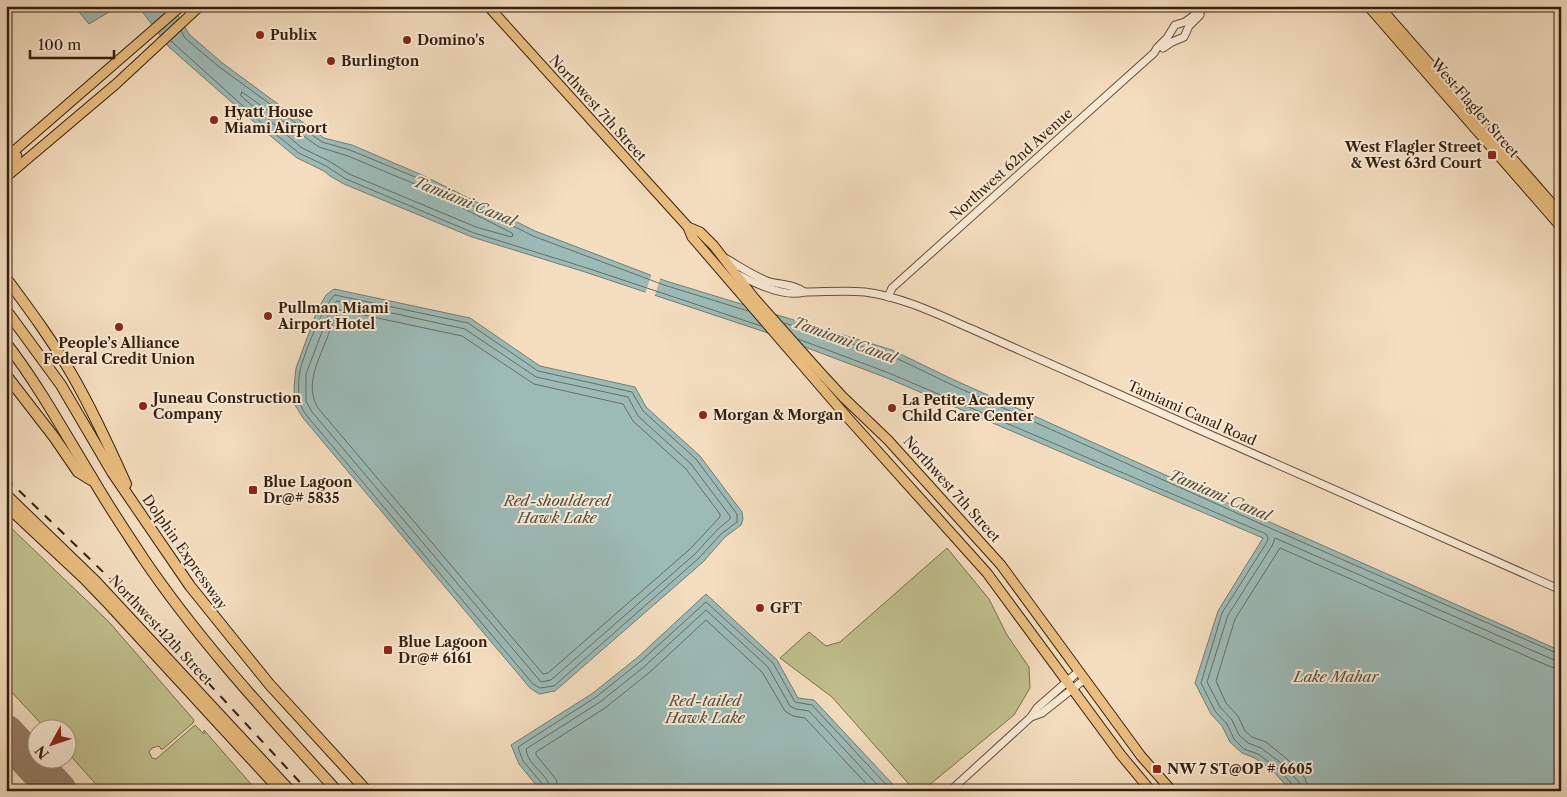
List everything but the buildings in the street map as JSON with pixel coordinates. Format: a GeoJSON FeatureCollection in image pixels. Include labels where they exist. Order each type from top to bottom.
{"type":"FeatureCollection","features":[{"type":"Feature","properties":{"kind":"highway"},"geometry":{"type":"LineString","coordinates":[[6,278],[35,317],[71,373],[98,422],[139,512]]}},
{"type":"Feature","properties":{"kind":"highway","name":"Dolphin Expressway"},"geometry":{"type":"LineString","coordinates":[[6,310],[61,385],[112,472],[190,586],[250,662],[367,791]]}},
{"type":"Feature","properties":{"kind":"highway"},"geometry":{"type":"LineString","coordinates":[[6,343],[43,395],[94,482],[138,550],[192,625],[251,696],[337,791]]}},
{"type":"Feature","properties":{"kind":"highway"},"geometry":{"type":"LineString","coordinates":[[6,375],[54,437],[78,472],[94,482]]}},
{"type":"Feature","properties":{"kind":"main road"},"geometry":{"type":"LineString","coordinates":[[6,158],[181,6]]}},
{"type":"Feature","properties":{"kind":"main road"},"geometry":{"type":"LineString","coordinates":[[6,177],[116,84],[200,6]]}},
{"type":"Feature","properties":{"kind":"main road","name":"Northwest 7th Street"},"geometry":{"type":"LineString","coordinates":[[488,6],[688,227],[700,248],[748,304],[987,573],[1071,684],[1121,755],[1151,791]]}},
{"type":"Feature","properties":{"kind":"main road","name":"West Flagler Street"},"geometry":{"type":"LineString","coordinates":[[1368,6],[1561,227]]}},
{"type":"Feature","properties":{"kind":"main road","name":"West Flagler Street"},"geometry":{"type":"LineString","coordinates":[[1379,6],[1561,214]]}},
{"type":"Feature","properties":{"kind":"main road"},"geometry":{"type":"LineString","coordinates":[[6,166],[17,156],[22,144]]}},
{"type":"Feature","properties":{"kind":"main road","name":"Northwest 7th Street"},"geometry":{"type":"LineString","coordinates":[[688,227],[700,232],[723,256],[763,308],[799,348],[894,447],[1002,565],[1140,756],[1172,791]]}},
{"type":"Feature","properties":{"kind":"main road"},"geometry":{"type":"LineString","coordinates":[[700,248],[710,252],[734,272]]}},
{"type":"Feature","properties":{"kind":"main road","name":"Northwest 12th Street"},"geometry":{"type":"LineString","coordinates":[[6,494],[96,581],[291,791]]}},
{"type":"Feature","properties":{"kind":"main road","name":"Northwest 12th Street"},"geometry":{"type":"LineString","coordinates":[[6,506],[109,605],[280,791]]}},
{"type":"Feature","properties":{"kind":"street"},"geometry":{"type":"LineString","coordinates":[[1204,8],[1186,30],[1184,37],[1178,39],[1173,36],[1173,27],[1204,8]]}},
{"type":"Feature","properties":{"kind":"street"},"geometry":{"type":"LineString","coordinates":[[1180,24],[1186,30]]}},
{"type":"Feature","properties":{"kind":"street","name":"Northwest 62nd Avenue"},"geometry":{"type":"LineString","coordinates":[[888,297],[892,288],[1154,53],[1172,32]]}},
{"type":"Feature","properties":{"kind":"street","name":"Northwest 62nd Avenue"},"geometry":{"type":"LineString","coordinates":[[1154,53],[1178,39]]}},
{"type":"Feature","properties":{"kind":"street","name":"Tamiami Canal Road"},"geometry":{"type":"LineString","coordinates":[[723,256],[757,277],[798,288],[804,292]]}},
{"type":"Feature","properties":{"kind":"street","name":"Tamiami Canal Road"},"geometry":{"type":"LineString","coordinates":[[734,272],[768,288],[798,294],[804,292],[850,291],[888,297],[915,306],[974,330],[1561,590]]}},
{"type":"Feature","properties":{"kind":"street"},"geometry":{"type":"LineString","coordinates":[[950,791],[1031,717],[1042,714],[1082,675]]}},
{"type":"Feature","properties":{"kind":"shaded area"},"geometry":{"type":"Polygon","coordinates":[[[6,523],[109,622],[194,720],[193,723],[163,749],[159,746],[152,748],[149,752],[152,758],[156,759],[195,725],[204,734],[204,730],[257,791],[102,791],[78,764],[78,720],[38,720],[6,686],[6,523]]]}},
{"type":"Feature","properties":{"kind":"shaded area"},"geometry":{"type":"Polygon","coordinates":[[[947,548],[989,599],[1007,635],[1029,667],[1030,688],[1014,715],[922,791],[915,791],[832,697],[780,658],[809,632],[826,646],[840,642],[947,548]]]}},
{"type":"Feature","properties":{"kind":"water"},"geometry":{"type":"Polygon","coordinates":[[[74,6],[119,6],[89,24],[74,6]]]}},
{"type":"Feature","properties":{"kind":"water","name":"Lake Mahar"},"geometry":{"type":"Polygon","coordinates":[[[138,6],[172,6],[189,34],[221,62],[324,138],[352,145],[422,175],[535,231],[666,281],[892,350],[952,379],[1272,523],[1561,651],[1561,791],[1291,791],[1274,772],[1255,758],[1242,753],[1230,742],[1222,726],[1211,714],[1195,683],[1218,611],[1263,538],[887,378],[765,332],[585,272],[472,237],[344,184],[324,171],[297,158],[261,128],[169,47],[138,6]]]}},
{"type":"Feature","properties":{"kind":"water","name":"Red-shouldered Hawk Lake"},"geometry":{"type":"Polygon","coordinates":[[[334,289],[470,318],[540,366],[635,387],[646,407],[700,456],[742,512],[743,519],[741,525],[725,537],[703,562],[555,691],[539,694],[530,688],[303,418],[295,405],[296,368],[317,311],[326,295],[334,289]]]}},
{"type":"Feature","properties":{"kind":"water","name":"Red-tailed Hawk Lake"},"geometry":{"type":"Polygon","coordinates":[[[706,594],[777,660],[798,698],[814,700],[899,791],[541,791],[519,764],[511,745],[593,693],[638,657],[706,594]]]}},
{"type":"Feature","properties":{"kind":"pier"},"geometry":{"type":"Polygon","coordinates":[[[652,273],[661,276],[654,298],[645,294],[652,273]]]}},
{"type":"Feature","properties":{"kind":"taxiway"},"geometry":{"type":"LineString","coordinates":[[6,740],[58,791]]}},
{"type":"Feature","properties":{"kind":"runway"},"geometry":{"type":"LineString","coordinates":[[6,734],[58,791]]}},
{"type":"Feature","properties":{"kind":"railway"},"geometry":{"type":"LineString","coordinates":[[6,478],[128,596],[308,791]]}},
{"type":"Feature","properties":{"kind":"place","name":"Publix"},"geometry":{"type":"Point","coordinates":[260,35]}},
{"type":"Feature","properties":{"kind":"place","name":"Domino's"},"geometry":{"type":"Point","coordinates":[407,40]}},
{"type":"Feature","properties":{"kind":"place","name":"Burlington"},"geometry":{"type":"Point","coordinates":[331,61]}},
{"type":"Feature","properties":{"kind":"place","name":"Hyatt House Miami Airport"},"geometry":{"type":"Point","coordinates":[214,120]}},
{"type":"Feature","properties":{"kind":"place","name":"West Flagler Street & West 63rd Court"},"geometry":{"type":"Point","coordinates":[1492,155]}},
{"type":"Feature","properties":{"kind":"place","name":"Pullman Miami Airport Hotel"},"geometry":{"type":"Point","coordinates":[268,316]}},
{"type":"Feature","properties":{"kind":"place","name":"People’s Alliance Federal Credit Union"},"geometry":{"type":"Point","coordinates":[119,327]}},
{"type":"Feature","properties":{"kind":"place","name":"Juneau Construction Company"},"geometry":{"type":"Point","coordinates":[143,406]}},
{"type":"Feature","properties":{"kind":"place","name":"La Petite Academy Child Care Center"},"geometry":{"type":"Point","coordinates":[892,408]}},
{"type":"Feature","properties":{"kind":"place","name":"Morgan & Morgan"},"geometry":{"type":"Point","coordinates":[703,415]}},
{"type":"Feature","properties":{"kind":"place","name":"Blue Lagoon Dr@# 5835"},"geometry":{"type":"Point","coordinates":[253,490]}},
{"type":"Feature","properties":{"kind":"place","name":"GFT"},"geometry":{"type":"Point","coordinates":[760,608]}},
{"type":"Feature","properties":{"kind":"place","name":"Blue Lagoon Dr@# 6161"},"geometry":{"type":"Point","coordinates":[388,650]}},
{"type":"Feature","properties":{"kind":"place","name":"NW 7 ST@OP # 6605"},"geometry":{"type":"Point","coordinates":[1157,769]}},
{"type":"Feature","properties":{"kind":"water label","name":"Tamiami Canal"},"geometry":{"type":"Point","coordinates":[465,201]}},
{"type":"Feature","properties":{"kind":"water label","name":"Tamiami Canal"},"geometry":{"type":"Point","coordinates":[845,340]}},
{"type":"Feature","properties":{"kind":"water label","name":"Tamiami Canal"},"geometry":{"type":"Point","coordinates":[1220,495]}}]}
